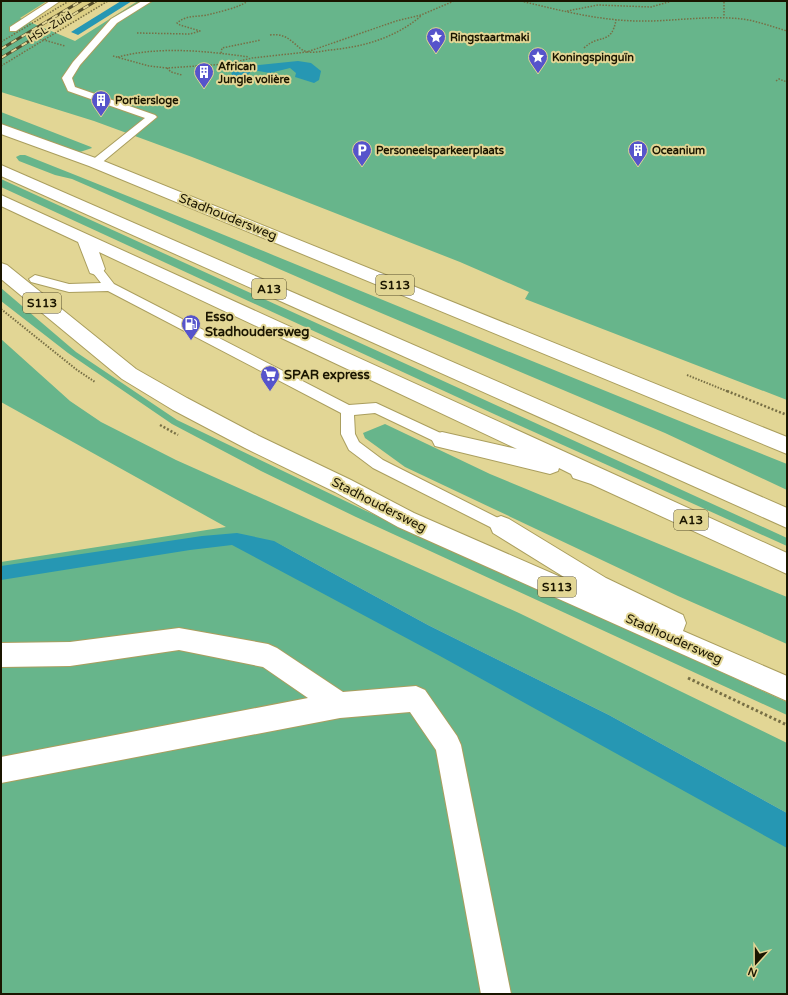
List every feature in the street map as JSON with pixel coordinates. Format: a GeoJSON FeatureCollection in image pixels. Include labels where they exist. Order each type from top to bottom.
{"type":"FeatureCollection","features":[{"type":"Feature","properties":{"kind":"main road","name":"Stadhoudersweg"},"geometry":{"type":"LineString","coordinates":[[1,129],[95,163],[787,446]]}},
{"type":"Feature","properties":{"kind":"main road","name":"A13"},"geometry":{"type":"LineString","coordinates":[[1,170],[787,518]]}},
{"type":"Feature","properties":{"kind":"main road","name":"A13"},"geometry":{"type":"LineString","coordinates":[[1,200],[787,564]]}},
{"type":"Feature","properties":{"kind":"main road"},"geometry":{"type":"LineString","coordinates":[[85,239],[96,269]]}},
{"type":"Feature","properties":{"kind":"main road","name":"Stadhoudersweg"},"geometry":{"type":"LineString","coordinates":[[1,268],[82,338],[129,374],[206,418],[343,486],[406,520],[780,686]]}},
{"type":"Feature","properties":{"kind":"main road"},"geometry":{"type":"LineString","coordinates":[[1,268],[35,279]]}},
{"type":"Feature","properties":{"kind":"main road","name":"A13"},"geometry":{"type":"LineString","coordinates":[[442,440],[596,476]]}},
{"type":"Feature","properties":{"kind":"main road"},"geometry":{"type":"LineString","coordinates":[[500,526],[598,586],[705,639],[780,686]]}},
{"type":"Feature","properties":{"kind":"main road"},"geometry":{"type":"LineString","coordinates":[[1,655],[70,654],[179,638],[268,656],[340,705]]}},
{"type":"Feature","properties":{"kind":"main road"},"geometry":{"type":"LineString","coordinates":[[1,770],[340,705],[416,699],[448,745],[496,994]]}},
{"type":"Feature","properties":{"kind":"lane"},"geometry":{"type":"LineString","coordinates":[[13,29],[56,1]]}},
{"type":"Feature","properties":{"kind":"lane"},"geometry":{"type":"LineString","coordinates":[[95,163],[152,117],[71,89],[67,78],[76,64],[89,52],[114,21],[148,1]]}},
{"type":"Feature","properties":{"kind":"lane"},"geometry":{"type":"LineString","coordinates":[[96,269],[110,287],[347,410],[376,408],[442,440]]}},
{"type":"Feature","properties":{"kind":"lane"},"geometry":{"type":"LineString","coordinates":[[35,279],[69,288],[110,287]]}},
{"type":"Feature","properties":{"kind":"lane"},"geometry":{"type":"LineString","coordinates":[[347,410],[348,434],[354,446],[378,464],[500,526]]}},
{"type":"Feature","properties":{"kind":"path","name":"HSL-Zuid"},"geometry":{"type":"LineString","coordinates":[[1,42],[69,1]]}},
{"type":"Feature","properties":{"kind":"path","name":"HSL-Zuid"},"geometry":{"type":"LineString","coordinates":[[1,66],[108,1]]}},
{"type":"Feature","properties":{"kind":"path"},"geometry":{"type":"LineString","coordinates":[[131,33],[190,34],[200,31],[182,27],[177,23],[180,19],[208,15],[226,8],[242,7],[246,2],[244,1]]}},
{"type":"Feature","properties":{"kind":"path"},"geometry":{"type":"LineString","coordinates":[[440,1],[442,5]]}},
{"type":"Feature","properties":{"kind":"path"},"geometry":{"type":"LineString","coordinates":[[307,52],[396,21],[421,15],[454,1]]}},
{"type":"Feature","properties":{"kind":"path"},"geometry":{"type":"LineString","coordinates":[[521,1],[616,20],[663,22],[724,17],[754,20],[787,31]]}},
{"type":"Feature","properties":{"kind":"path"},"geometry":{"type":"LineString","coordinates":[[567,11],[590,3],[646,7],[656,6],[671,1]]}},
{"type":"Feature","properties":{"kind":"path"},"geometry":{"type":"LineString","coordinates":[[715,1],[736,1]]}},
{"type":"Feature","properties":{"kind":"path"},"geometry":{"type":"LineString","coordinates":[[724,2],[724,17]]}},
{"type":"Feature","properties":{"kind":"path"},"geometry":{"type":"LineString","coordinates":[[32,36],[45,41],[89,52],[118,56],[149,66],[167,68],[227,64],[252,58],[332,51],[360,45],[407,27],[421,15]]}},
{"type":"Feature","properties":{"kind":"path"},"geometry":{"type":"LineString","coordinates":[[584,48],[588,43],[598,38],[609,37],[613,33],[616,20]]}},
{"type":"Feature","properties":{"kind":"path"},"geometry":{"type":"LineString","coordinates":[[13,29],[26,34]]}},
{"type":"Feature","properties":{"kind":"path"},"geometry":{"type":"LineString","coordinates":[[270,35],[278,35],[292,40],[307,52]]}},
{"type":"Feature","properties":{"kind":"path"},"geometry":{"type":"LineString","coordinates":[[221,53],[222,48],[261,40]]}},
{"type":"Feature","properties":{"kind":"path"},"geometry":{"type":"LineString","coordinates":[[118,56],[124,54],[150,52],[221,53],[252,58]]}},
{"type":"Feature","properties":{"kind":"path"},"geometry":{"type":"LineString","coordinates":[[227,64],[228,68]]}},
{"type":"Feature","properties":{"kind":"path"},"geometry":{"type":"LineString","coordinates":[[167,68],[171,72],[182,75]]}},
{"type":"Feature","properties":{"kind":"path"},"geometry":{"type":"LineString","coordinates":[[776,81],[779,78],[787,82]]}},
{"type":"Feature","properties":{"kind":"shaded area"},"geometry":{"type":"Polygon","coordinates":[[[1,1],[109,1],[58,32],[1,10],[1,1]]]}},
{"type":"Feature","properties":{"kind":"green space"},"geometry":{"type":"Polygon","coordinates":[[[1,1],[47,1],[20,18],[75,41],[138,1],[787,1],[787,400],[525,299],[529,292],[460,262],[192,157],[94,121],[1,92],[1,1]]]}},
{"type":"Feature","properties":{"kind":"green space"},"geometry":{"type":"Polygon","coordinates":[[[1,112],[92,148],[80,152],[72,151],[1,125],[1,112]]]}},
{"type":"Feature","properties":{"kind":"green space"},"geometry":{"type":"Polygon","coordinates":[[[25,155],[120,193],[787,464],[787,490],[665,433],[355,302],[72,179],[55,175],[19,161],[16,157],[25,155]]]}},
{"type":"Feature","properties":{"kind":"green space"},"geometry":{"type":"Polygon","coordinates":[[[1,179],[787,538],[787,546],[494,414],[1,187],[1,179]]]}},
{"type":"Feature","properties":{"kind":"green space"},"geometry":{"type":"Polygon","coordinates":[[[1,288],[76,352],[177,420],[364,510],[787,702],[787,715],[356,517],[261,471],[172,424],[68,353],[1,301],[1,288]]]}},
{"type":"Feature","properties":{"kind":"green space"},"geometry":{"type":"Polygon","coordinates":[[[1,339],[70,401],[101,422],[176,460],[519,613],[787,743],[787,813],[609,715],[428,625],[274,541],[787,832],[787,994],[1,994],[1,562],[226,527],[1,402],[1,339]]]}},
{"type":"Feature","properties":{"kind":"green space"},"geometry":{"type":"Polygon","coordinates":[[[385,424],[490,474],[787,597],[787,644],[678,596],[405,467],[365,438],[363,433],[385,424]]]}},
{"type":"Feature","properties":{"kind":"water"},"geometry":{"type":"Polygon","coordinates":[[[121,1],[132,1],[78,35],[71,32],[121,1]]]}},
{"type":"Feature","properties":{"kind":"water"},"geometry":{"type":"Polygon","coordinates":[[[298,61],[311,63],[321,71],[319,80],[314,83],[295,77],[296,73],[290,68],[270,73],[253,70],[240,82],[225,82],[225,80],[232,79],[231,68],[298,61]]]}},
{"type":"Feature","properties":{"kind":"water"},"geometry":{"type":"Polygon","coordinates":[[[237,533],[274,541],[428,625],[609,715],[787,813],[787,848],[440,656],[232,545],[190,550],[1,580],[1,566],[202,536],[237,533]]]}},
{"type":"Feature","properties":{"kind":"railway"},"geometry":{"type":"LineString","coordinates":[[1,49],[81,1]]}},
{"type":"Feature","properties":{"kind":"railway"},"geometry":{"type":"LineString","coordinates":[[1,58],[96,1]]}},
{"type":"Feature","properties":{"kind":"place","name":"Ringstaartmaki"},"geometry":{"type":"Point","coordinates":[436,54]}},
{"type":"Feature","properties":{"kind":"place","name":"Koningspinguïn"},"geometry":{"type":"Point","coordinates":[538,74]}},
{"type":"Feature","properties":{"kind":"place","name":"African Jungle volière"},"geometry":{"type":"Point","coordinates":[204,89]}},
{"type":"Feature","properties":{"kind":"place","name":"Portiersloge"},"geometry":{"type":"Point","coordinates":[101,117]}},
{"type":"Feature","properties":{"kind":"place","name":"Personeelsparkeerplaats"},"geometry":{"type":"Point","coordinates":[362,167]}},
{"type":"Feature","properties":{"kind":"place","name":"Oceanium"},"geometry":{"type":"Point","coordinates":[638,167]}},
{"type":"Feature","properties":{"kind":"place","name":"Esso Stadhoudersweg"},"geometry":{"type":"Point","coordinates":[191,341]}},
{"type":"Feature","properties":{"kind":"place","name":"SPAR express"},"geometry":{"type":"Point","coordinates":[270,392]}}]}
